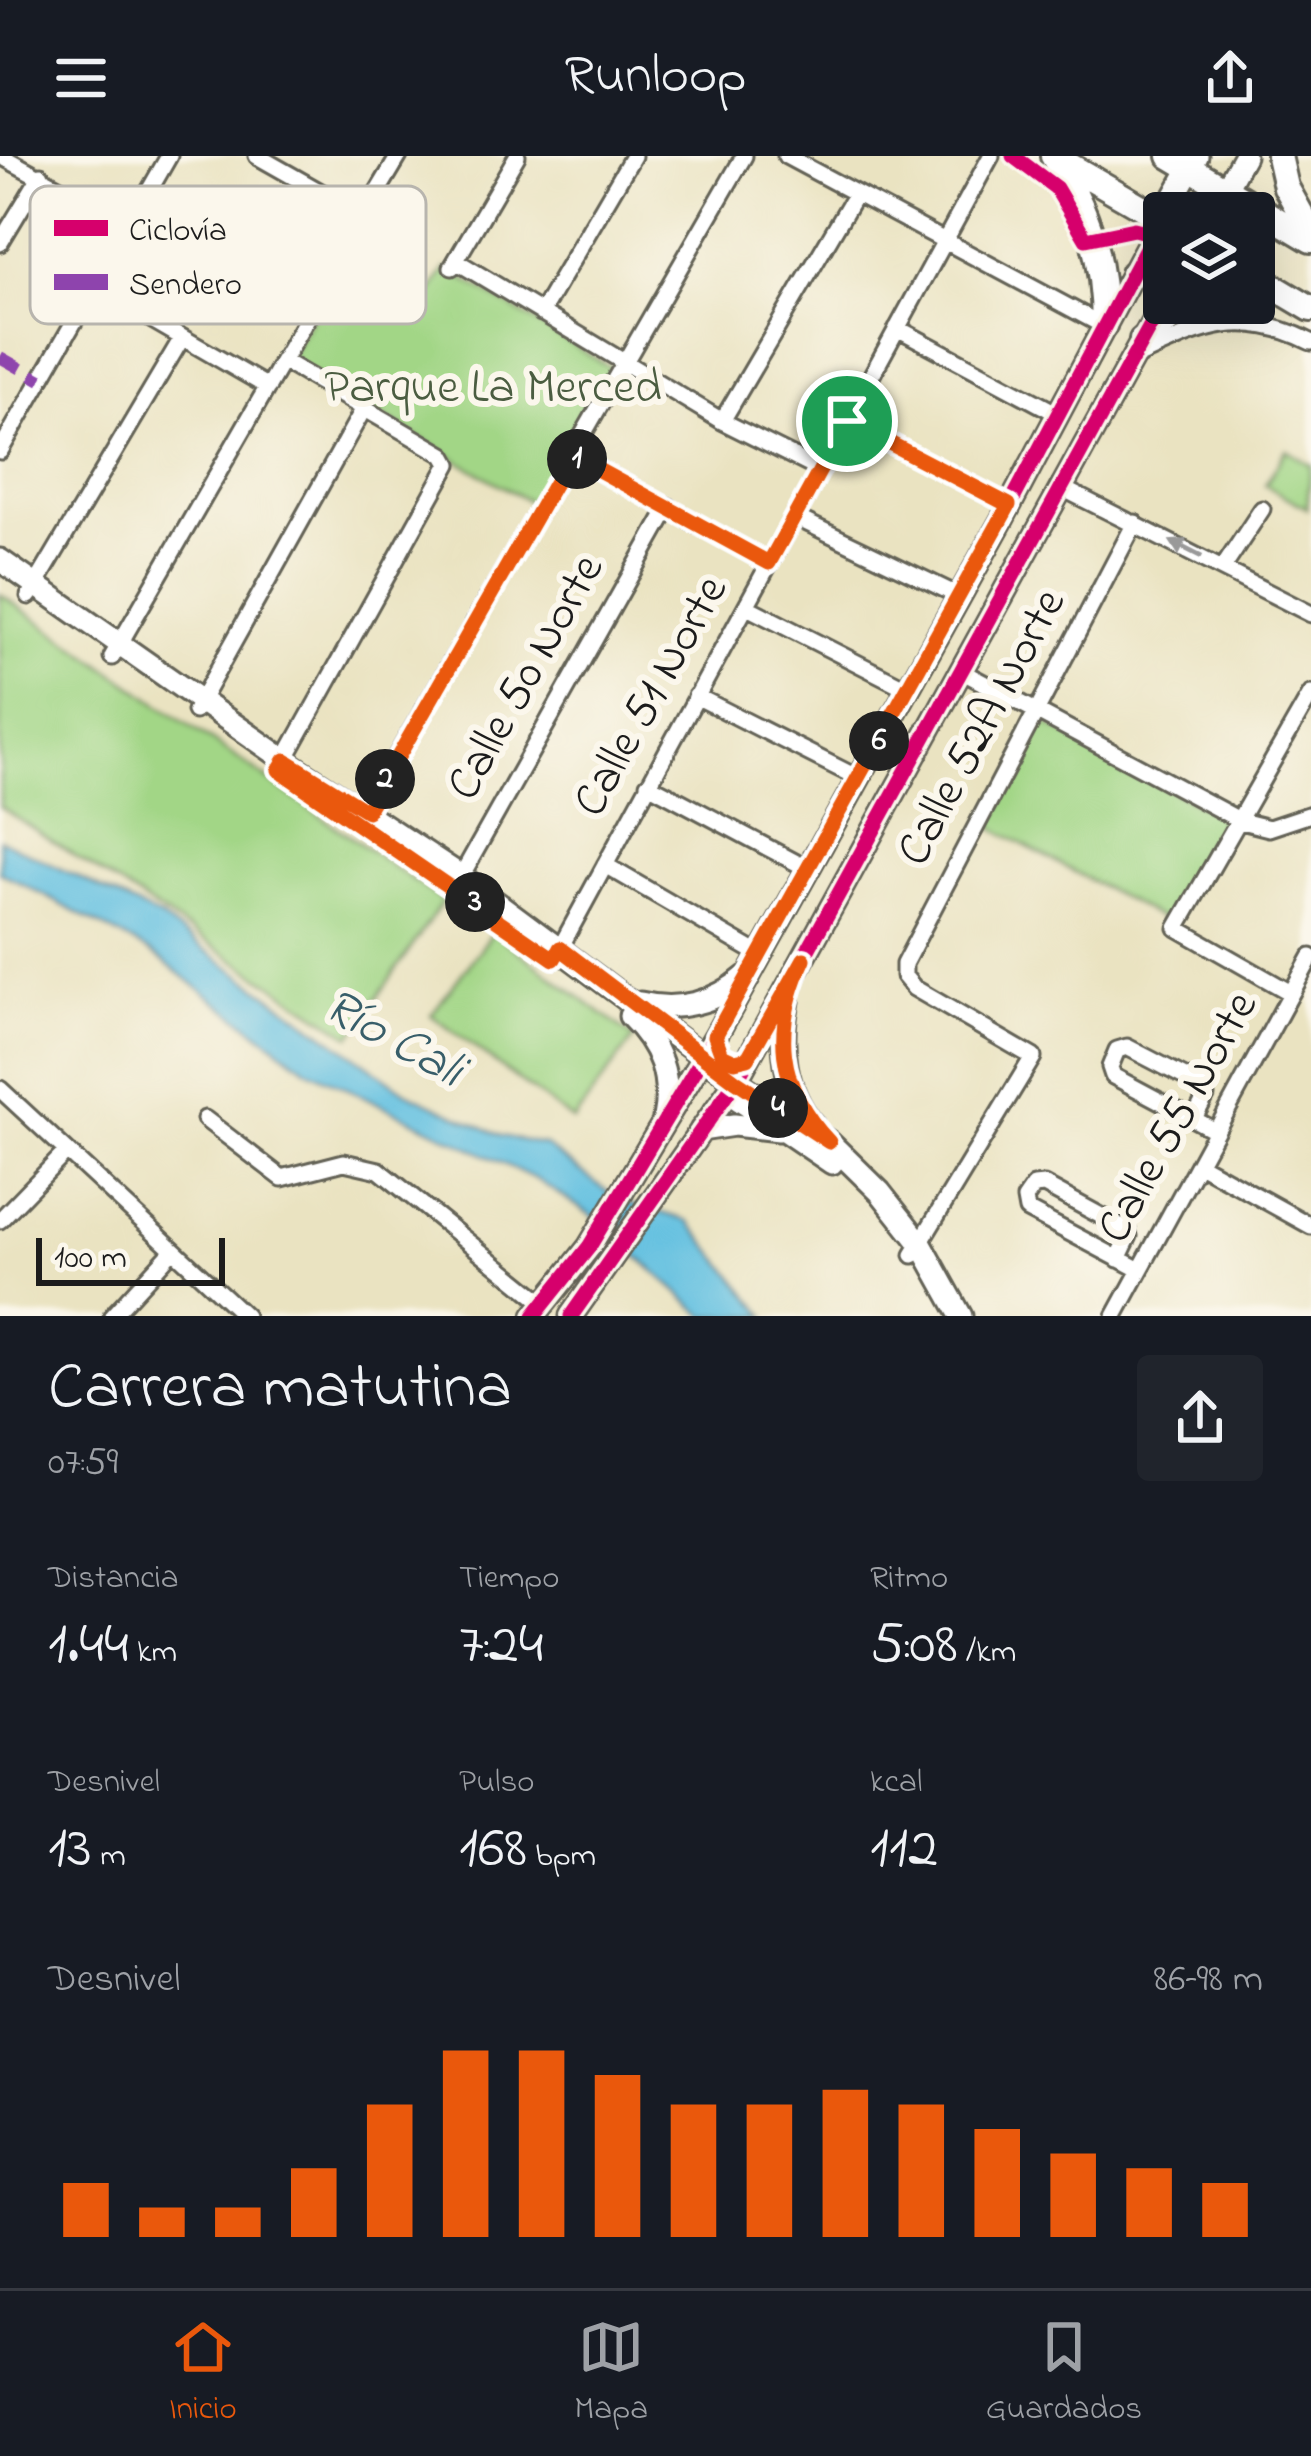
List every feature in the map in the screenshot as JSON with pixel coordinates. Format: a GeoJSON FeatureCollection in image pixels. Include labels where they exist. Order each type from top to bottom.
{"type":"FeatureCollection","features":[{"type":"Feature","properties":{"kind":"main road"},"geometry":{"type":"LineString","coordinates":[[1053,156],[1143,205]]}},
{"type":"Feature","properties":{"kind":"main road"},"geometry":{"type":"LineString","coordinates":[[1053,156],[1070,181],[1094,236],[1101,265],[1104,326]]}},
{"type":"Feature","properties":{"kind":"main road"},"geometry":{"type":"LineString","coordinates":[[1223,192],[1244,156]]}},
{"type":"Feature","properties":{"kind":"main road"},"geometry":{"type":"LineString","coordinates":[[1279,156],[1286,188],[1311,236]]}},
{"type":"Feature","properties":{"kind":"main road"},"geometry":{"type":"LineString","coordinates":[[1173,192],[1185,160],[1225,189],[1311,236]]}},
{"type":"Feature","properties":{"kind":"main road"},"geometry":{"type":"LineString","coordinates":[[539,1310],[590,1247],[715,1036],[1143,253]]}},
{"type":"Feature","properties":{"kind":"main road"},"geometry":{"type":"LineString","coordinates":[[1132,272],[1143,268]]}},
{"type":"Feature","properties":{"kind":"main road"},"geometry":{"type":"LineString","coordinates":[[1275,288],[1308,308]]}},
{"type":"Feature","properties":{"kind":"main road"},"geometry":{"type":"LineString","coordinates":[[1275,301],[1308,308]]}},
{"type":"Feature","properties":{"kind":"main road"},"geometry":{"type":"LineString","coordinates":[[571,1316],[748,1058],[1151,324]]}},
{"type":"Feature","properties":{"kind":"main road"},"geometry":{"type":"LineString","coordinates":[[1137,350],[1166,324]]}},
{"type":"Feature","properties":{"kind":"main road"},"geometry":{"type":"LineString","coordinates":[[0,560],[33,591],[116,651],[458,882],[632,1009],[784,1132],[842,1170],[917,1250],[947,1316]]}},
{"type":"Feature","properties":{"kind":"main road"},"geometry":{"type":"LineString","coordinates":[[0,577],[33,591]]}},
{"type":"Feature","properties":{"kind":"main road"},"geometry":{"type":"LineString","coordinates":[[804,959],[787,1006],[784,1055],[796,1102],[880,1192],[961,1316]]}},
{"type":"Feature","properties":{"kind":"main road"},"geometry":{"type":"LineString","coordinates":[[632,1009],[696,1004],[734,987],[755,964]]}},
{"type":"Feature","properties":{"kind":"main road"},"geometry":{"type":"LineString","coordinates":[[632,1009],[666,1073],[668,1094],[658,1134]]}},
{"type":"Feature","properties":{"kind":"main road"},"geometry":{"type":"LineString","coordinates":[[715,1036],[722,1055],[735,1061],[748,1058]]}},
{"type":"Feature","properties":{"kind":"main road"},"geometry":{"type":"LineString","coordinates":[[728,1087],[829,1142]]}},
{"type":"Feature","properties":{"kind":"main road"},"geometry":{"type":"LineString","coordinates":[[696,1138],[751,1125],[784,1132]]}},
{"type":"Feature","properties":{"kind":"street"},"geometry":{"type":"LineString","coordinates":[[1,156],[60,186]]}},
{"type":"Feature","properties":{"kind":"street"},"geometry":{"type":"LineString","coordinates":[[152,186],[170,156]]}},
{"type":"Feature","properties":{"kind":"street"},"geometry":{"type":"LineString","coordinates":[[257,156],[280,161],[318,186]]}},
{"type":"Feature","properties":{"kind":"street"},"geometry":{"type":"LineString","coordinates":[[381,186],[399,156]]}},
{"type":"Feature","properties":{"kind":"street"},"geometry":{"type":"LineString","coordinates":[[517,156],[454,264],[722,421],[820,470]]}},
{"type":"Feature","properties":{"kind":"street"},"geometry":{"type":"LineString","coordinates":[[541,313],[633,156]]}},
{"type":"Feature","properties":{"kind":"street"},"geometry":{"type":"LineString","coordinates":[[363,816],[744,156]]}},
{"type":"Feature","properties":{"kind":"street"},"geometry":{"type":"LineString","coordinates":[[786,156],[1104,326]]}},
{"type":"Feature","properties":{"kind":"street","name":"Calle 51 Norte"},"geometry":{"type":"LineString","coordinates":[[557,954],[992,156]]}},
{"type":"Feature","properties":{"kind":"street"},"geometry":{"type":"LineString","coordinates":[[34,186],[41,175]]}},
{"type":"Feature","properties":{"kind":"street"},"geometry":{"type":"LineString","coordinates":[[0,243],[30,193]]}},
{"type":"Feature","properties":{"kind":"street"},"geometry":{"type":"LineString","coordinates":[[722,421],[855,194]]}},
{"type":"Feature","properties":{"kind":"street"},"geometry":{"type":"LineString","coordinates":[[1137,350],[1234,322],[1274,326],[1311,342]]}},
{"type":"Feature","properties":{"kind":"street"},"geometry":{"type":"LineString","coordinates":[[0,451],[73,324]]}},
{"type":"Feature","properties":{"kind":"street"},"geometry":{"type":"LineString","coordinates":[[159,324],[268,387]]}},
{"type":"Feature","properties":{"kind":"street"},"geometry":{"type":"LineString","coordinates":[[116,651],[304,324]]}},
{"type":"Feature","properties":{"kind":"street"},"geometry":{"type":"LineString","coordinates":[[897,328],[1058,414]]}},
{"type":"Feature","properties":{"kind":"street"},"geometry":{"type":"LineString","coordinates":[[33,591],[182,338]]}},
{"type":"Feature","properties":{"kind":"street"},"geometry":{"type":"LineString","coordinates":[[282,765],[449,464],[444,455],[284,361]]}},
{"type":"Feature","properties":{"kind":"street"},"geometry":{"type":"LineString","coordinates":[[198,706],[363,410]]}},
{"type":"Feature","properties":{"kind":"street"},"geometry":{"type":"LineString","coordinates":[[847,421],[1009,505]]}},
{"type":"Feature","properties":{"kind":"street"},"geometry":{"type":"LineString","coordinates":[[571,455],[769,563]]}},
{"type":"Feature","properties":{"kind":"street"},"geometry":{"type":"LineString","coordinates":[[1063,488],[1311,614]]}},
{"type":"Feature","properties":{"kind":"street","name":"Calle 50 Norte"},"geometry":{"type":"LineString","coordinates":[[458,882],[669,507]]}},
{"type":"Feature","properties":{"kind":"street"},"geometry":{"type":"LineString","coordinates":[[1223,568],[1262,509]]}},
{"type":"Feature","properties":{"kind":"street"},"geometry":{"type":"LineString","coordinates":[[795,517],[959,596]]}},
{"type":"Feature","properties":{"kind":"street","name":"Calle 52A Norte"},"geometry":{"type":"LineString","coordinates":[[917,1250],[1033,1057],[914,988],[902,971],[1135,523]]}},
{"type":"Feature","properties":{"kind":"street"},"geometry":{"type":"LineString","coordinates":[[747,607],[908,689]]}},
{"type":"Feature","properties":{"kind":"street"},"geometry":{"type":"LineString","coordinates":[[961,671],[1241,821],[1269,827],[1311,814]]}},
{"type":"Feature","properties":{"kind":"street"},"geometry":{"type":"LineString","coordinates":[[1291,993],[1177,928],[1311,694]]}},
{"type":"Feature","properties":{"kind":"street"},"geometry":{"type":"LineString","coordinates":[[696,696],[858,778]]}},
{"type":"Feature","properties":{"kind":"street"},"geometry":{"type":"LineString","coordinates":[[648,784],[808,869]]}},
{"type":"Feature","properties":{"kind":"street"},"geometry":{"type":"LineString","coordinates":[[605,865],[755,964]]}},
{"type":"Feature","properties":{"kind":"street","name":"Calle 55 Norte"},"geometry":{"type":"LineString","coordinates":[[1115,1316],[1311,957]]}},
{"type":"Feature","properties":{"kind":"street"},"geometry":{"type":"LineString","coordinates":[[1194,1118],[1206,1096],[1204,1087],[1127,1047],[1117,1050],[1110,1067],[1113,1076],[1216,1131]]}},
{"type":"Feature","properties":{"kind":"street"},"geometry":{"type":"LineString","coordinates":[[0,1089],[245,1316]]}},
{"type":"Feature","properties":{"kind":"street"},"geometry":{"type":"LineString","coordinates":[[206,1119],[282,1178],[344,1162],[380,1170],[539,1310]]}},
{"type":"Feature","properties":{"kind":"street"},"geometry":{"type":"LineString","coordinates":[[0,1220],[66,1152]]}},
{"type":"Feature","properties":{"kind":"street"},"geometry":{"type":"LineString","coordinates":[[1199,1163],[1311,1226]]}},
{"type":"Feature","properties":{"kind":"street"},"geometry":{"type":"LineString","coordinates":[[1118,1259],[1129,1236],[1127,1230],[1044,1185],[1034,1186],[1025,1199],[1027,1210],[1118,1259],[1140,1270]]}},
{"type":"Feature","properties":{"kind":"street"},"geometry":{"type":"LineString","coordinates":[[112,1316],[172,1251]]}},
{"type":"Feature","properties":{"kind":"green space","name":"Parque La Merced"},"geometry":{"type":"Polygon","coordinates":[[[446,268],[613,369],[536,506],[287,361],[308,324],[426,324],[426,302],[446,268]]]}},
{"type":"Feature","properties":{"kind":"green space"},"geometry":{"type":"Polygon","coordinates":[[[1286,450],[1311,465],[1307,508],[1265,485],[1286,450]]]}},
{"type":"Feature","properties":{"kind":"green space"},"geometry":{"type":"Polygon","coordinates":[[[0,594],[443,901],[351,1036],[0,807],[0,594]]]}},
{"type":"Feature","properties":{"kind":"green space"},"geometry":{"type":"Polygon","coordinates":[[[1042,721],[1232,822],[1171,924],[991,827],[1042,721]]]}},
{"type":"Feature","properties":{"kind":"green space"},"geometry":{"type":"Polygon","coordinates":[[[493,932],[634,1038],[573,1121],[431,1015],[493,932]]]}},
{"type":"Feature","properties":{"kind":"water"},"geometry":{"type":"Polygon","coordinates":[[[0,839],[159,917],[406,1092],[502,1136],[544,1145],[619,1200],[689,1221],[766,1316],[705,1316],[591,1215],[537,1180],[307,1069],[151,952],[0,872],[0,839]]]}},
{"type":"Feature","properties":{"kind":"marked path"},"geometry":{"type":"LineString","coordinates":[[0,357],[41,380]]}},
{"type":"Feature","properties":{"kind":"cycle path"},"geometry":{"type":"LineString","coordinates":[[1013,156],[1056,188],[1086,239],[1143,231]]}},
{"type":"Feature","properties":{"kind":"cycle path"},"geometry":{"type":"LineString","coordinates":[[534,1316],[589,1247],[715,1037],[1002,520],[1143,254]]}},
{"type":"Feature","properties":{"kind":"cycle path"},"geometry":{"type":"LineString","coordinates":[[571,1316],[736,1081],[1151,324]]}},
{"type":"Feature","properties":{"kind":"route"},"geometry":{"type":"LineString","coordinates":[[847,421],[1009,505],[715,1036],[718,1050],[728,1059],[748,1058],[804,959],[787,1006],[784,1055],[796,1102],[829,1142],[736,1081],[560,948],[554,959],[279,770],[285,760],[367,811],[571,455],[769,563],[847,421]]}},
{"type":"Feature","properties":{"kind":"water label","name":"Río Cali"},"geometry":{"type":"Point","coordinates":[393,1040]}}]}
